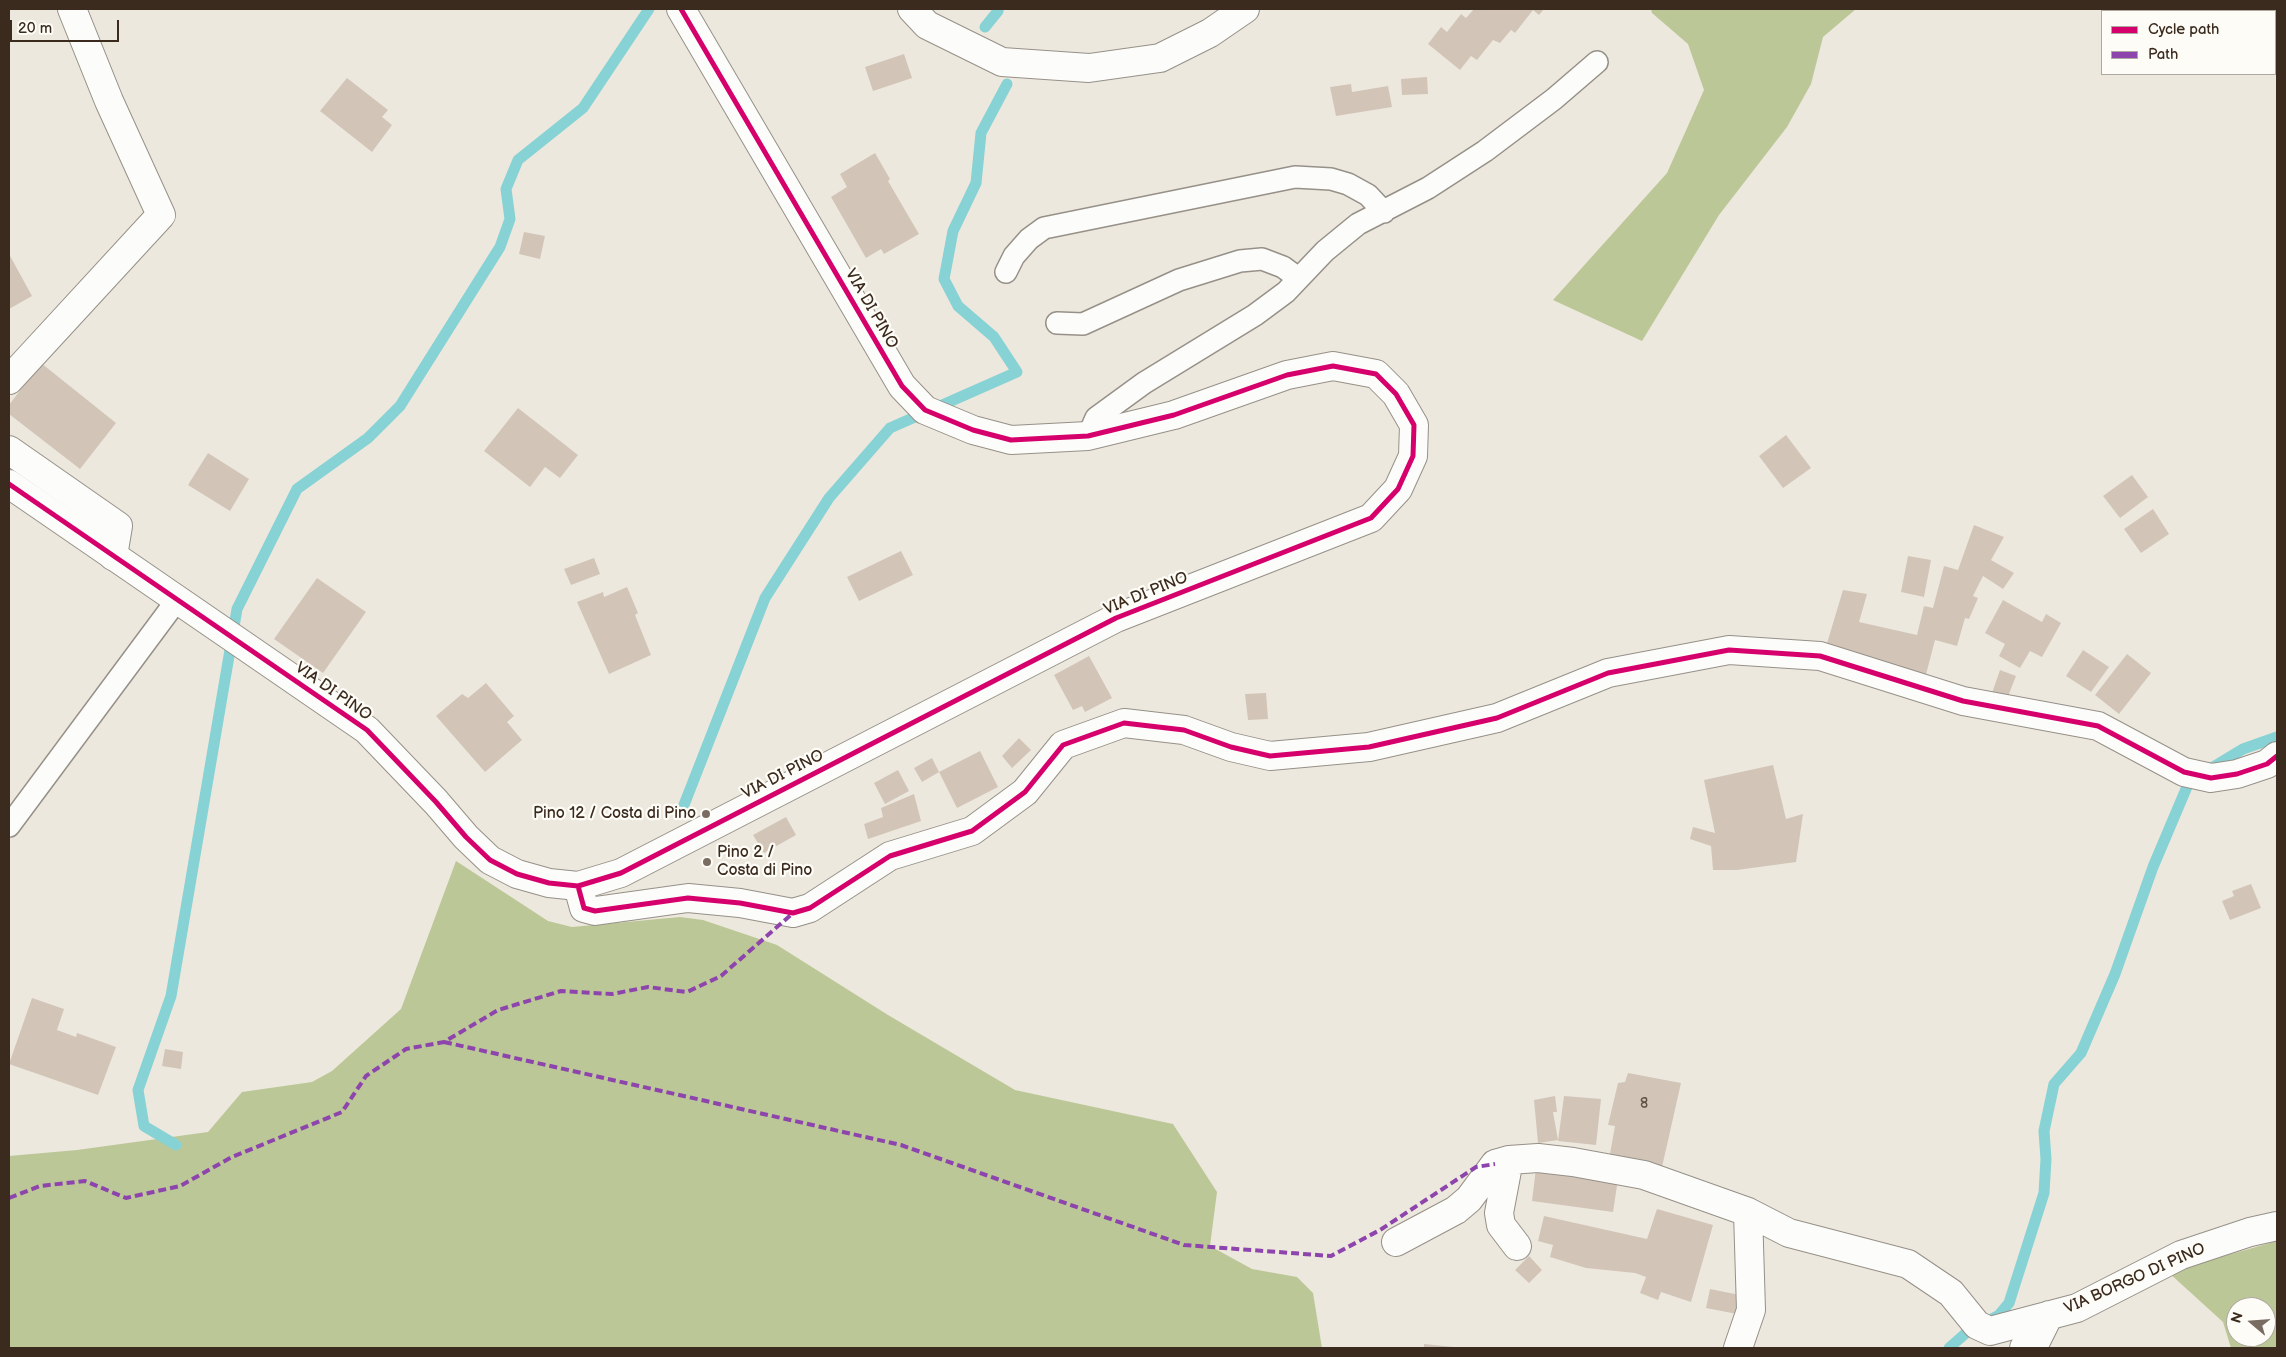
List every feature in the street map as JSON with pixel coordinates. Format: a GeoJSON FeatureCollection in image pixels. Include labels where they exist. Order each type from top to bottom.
{"type":"FeatureCollection","features":[{"type":"Feature","properties":{"kind":"street"},"geometry":{"type":"LineString","coordinates":[[9,380],[161,215],[109,102],[72,9]]}},
{"type":"Feature","properties":{"kind":"street","name":"VIA DI PINO"},"geometry":{"type":"LineString","coordinates":[[9,484],[366,730],[466,838],[490,860],[517,874],[550,883],[578,886],[621,873],[1116,618],[1371,518],[1398,488],[1413,456],[1414,425],[1396,394],[1376,374],[1333,366],[1287,375],[1174,415],[1088,436],[1011,440],[973,430],[926,410],[902,386],[681,9]]}},
{"type":"Feature","properties":{"kind":"street"},"geometry":{"type":"LineString","coordinates":[[912,9],[926,25],[1002,62],[1089,68],[1160,58],[1210,33],[1245,9]]}},
{"type":"Feature","properties":{"kind":"street"},"geometry":{"type":"LineString","coordinates":[[9,450],[118,526],[113,556]]}},
{"type":"Feature","properties":{"kind":"street"},"geometry":{"type":"LineString","coordinates":[[578,886],[584,908],[596,911],[688,898],[740,903],[793,913],[810,908],[890,856],[972,831],[1025,792],[1063,745],[1124,723],[1184,730],[1230,747],[1270,756],[1369,747],[1497,718],[1608,674],[1729,650],[1820,656],[1963,700],[2098,726],[2184,772],[2211,778],[2237,774],[2266,764],[2277,756]]}},
{"type":"Feature","properties":{"kind":"street","name":"VIA BORGO DI PINO"},"geometry":{"type":"LineString","coordinates":[[1396,1242],[1456,1210],[1469,1199],[1495,1164],[1508,1160],[1538,1158],[1644,1175],[1748,1212],[1789,1233],[1908,1264],[1951,1293],[1977,1324],[1990,1331],[2076,1308],[2181,1255],[2250,1232],[2277,1226]]}},
{"type":"Feature","properties":{"kind":"street"},"geometry":{"type":"LineString","coordinates":[[1508,1160],[1499,1213],[1501,1225],[1517,1246]]}},
{"type":"Feature","properties":{"kind":"street"},"geometry":{"type":"LineString","coordinates":[[1738,1348],[1752,1310],[1748,1212]]}},
{"type":"Feature","properties":{"kind":"street","name":"VIA BORGO DI PINO"},"geometry":{"type":"LineString","coordinates":[[2024,1348],[2034,1345],[2050,1315]]}},
{"type":"Feature","properties":{"kind":"lane"},"geometry":{"type":"LineString","coordinates":[[1088,436],[1096,418],[1144,383],[1255,315],[1286,292],[1325,251],[1358,224],[1428,188],[1485,151],[1554,99],[1597,62]]}},
{"type":"Feature","properties":{"kind":"lane"},"geometry":{"type":"LineString","coordinates":[[1006,272],[1014,256],[1029,239],[1044,228],[1295,177],[1331,179],[1348,184],[1368,196],[1384,212]]}},
{"type":"Feature","properties":{"kind":"lane"},"geometry":{"type":"LineString","coordinates":[[1057,323],[1084,324],[1179,280],[1240,261],[1262,259],[1283,267],[1298,278]]}},
{"type":"Feature","properties":{"kind":"lane"},"geometry":{"type":"LineString","coordinates":[[9,826],[177,600]]}},
{"type":"Feature","properties":{"kind":"green space"},"geometry":{"type":"Polygon","coordinates":[[[1651,9],[1856,9],[1823,37],[1811,84],[1787,127],[1719,215],[1642,341],[1553,300],[1667,173],[1704,90],[1688,44],[1652,13],[1651,9]]]}},
{"type":"Feature","properties":{"kind":"green space"},"geometry":{"type":"Polygon","coordinates":[[[456,861],[548,921],[572,927],[680,917],[703,920],[777,945],[888,1015],[1015,1090],[1173,1124],[1217,1192],[1210,1246],[1252,1269],[1297,1277],[1313,1293],[1322,1348],[9,1348],[9,1156],[77,1150],[208,1132],[242,1092],[312,1082],[332,1071],[401,1009],[456,861]]]}},
{"type":"Feature","properties":{"kind":"green space"},"geometry":{"type":"Polygon","coordinates":[[[2277,1241],[2277,1348],[2231,1347],[2276,1347],[2276,1297],[2226,1297],[2226,1332],[2223,1322],[2168,1272],[2277,1241]]]}},
{"type":"Feature","properties":{"kind":"building"},"geometry":{"type":"Polygon","coordinates":[[[1474,9],[1544,9],[1539,15],[1533,10],[1515,33],[1511,30],[1500,43],[1493,40],[1477,60],[1471,56],[1460,70],[1428,44],[1441,27],[1447,32],[1461,14],[1466,18],[1474,9]]]}},
{"type":"Feature","properties":{"kind":"building"},"geometry":{"type":"Polygon","coordinates":[[[904,54],[912,78],[873,91],[865,67],[904,54]]]}},
{"type":"Feature","properties":{"kind":"building"},"geometry":{"type":"Polygon","coordinates":[[[1427,77],[1428,94],[1402,95],[1401,79],[1427,77]]]}},
{"type":"Feature","properties":{"kind":"building"},"geometry":{"type":"Polygon","coordinates":[[[347,78],[388,110],[382,117],[392,125],[372,152],[320,111],[347,78]]]}},
{"type":"Feature","properties":{"kind":"building"},"geometry":{"type":"Polygon","coordinates":[[[1351,84],[1352,92],[1388,86],[1392,107],[1336,116],[1330,87],[1351,84]]]}},
{"type":"Feature","properties":{"kind":"building"},"geometry":{"type":"Polygon","coordinates":[[[875,153],[890,179],[888,181],[919,234],[884,254],[881,249],[866,258],[831,197],[847,187],[840,174],[875,153]]]}},
{"type":"Feature","properties":{"kind":"building"},"geometry":{"type":"Polygon","coordinates":[[[524,232],[545,236],[540,259],[519,254],[524,232]]]}},
{"type":"Feature","properties":{"kind":"building"},"geometry":{"type":"Polygon","coordinates":[[[9,254],[32,296],[9,309],[9,254]]]}},
{"type":"Feature","properties":{"kind":"building"},"geometry":{"type":"Polygon","coordinates":[[[41,363],[116,423],[80,469],[9,414],[9,405],[41,363]]]}},
{"type":"Feature","properties":{"kind":"building"},"geometry":{"type":"Polygon","coordinates":[[[518,408],[578,455],[560,478],[545,467],[530,487],[484,451],[518,408]]]}},
{"type":"Feature","properties":{"kind":"building"},"geometry":{"type":"Polygon","coordinates":[[[1786,435],[1811,468],[1783,488],[1759,456],[1786,435]]]}},
{"type":"Feature","properties":{"kind":"building"},"geometry":{"type":"Polygon","coordinates":[[[208,453],[249,479],[230,511],[188,485],[208,453]]]}},
{"type":"Feature","properties":{"kind":"building"},"geometry":{"type":"Polygon","coordinates":[[[2132,475],[2148,497],[2120,518],[2103,496],[2132,475]]]}},
{"type":"Feature","properties":{"kind":"building"},"geometry":{"type":"Polygon","coordinates":[[[2153,509],[2169,534],[2141,553],[2124,529],[2153,509]]]}},
{"type":"Feature","properties":{"kind":"building"},"geometry":{"type":"Polygon","coordinates":[[[1974,525],[2004,537],[1991,560],[2014,573],[2003,589],[1983,576],[1973,596],[1978,598],[1969,619],[1965,618],[1957,646],[1935,640],[1924,682],[1825,650],[1843,590],[1867,594],[1859,622],[1917,635],[1924,606],[1933,608],[1944,566],[1958,570],[1974,525]]]}},
{"type":"Feature","properties":{"kind":"building"},"geometry":{"type":"Polygon","coordinates":[[[901,551],[913,575],[859,601],[847,577],[901,551]]]}},
{"type":"Feature","properties":{"kind":"building"},"geometry":{"type":"Polygon","coordinates":[[[1908,556],[1931,560],[1924,597],[1901,592],[1908,556]]]}},
{"type":"Feature","properties":{"kind":"building"},"geometry":{"type":"Polygon","coordinates":[[[594,558],[600,574],[571,585],[564,569],[594,558]]]}},
{"type":"Feature","properties":{"kind":"building"},"geometry":{"type":"Polygon","coordinates":[[[317,578],[366,612],[323,673],[274,639],[317,578]]]}},
{"type":"Feature","properties":{"kind":"building"},"geometry":{"type":"Polygon","coordinates":[[[627,587],[638,613],[635,615],[651,655],[609,674],[577,602],[603,592],[604,597],[627,587]]]}},
{"type":"Feature","properties":{"kind":"building"},"geometry":{"type":"Polygon","coordinates":[[[2003,600],[2042,622],[2046,614],[2061,623],[2042,657],[2030,651],[2020,668],[1999,656],[2005,644],[1985,633],[2003,600]]]}},
{"type":"Feature","properties":{"kind":"building"},"geometry":{"type":"Polygon","coordinates":[[[2083,650],[2109,667],[2091,692],[2066,676],[2083,650]]]}},
{"type":"Feature","properties":{"kind":"building"},"geometry":{"type":"Polygon","coordinates":[[[2127,654],[2151,673],[2119,714],[2095,695],[2127,654]]]}},
{"type":"Feature","properties":{"kind":"building"},"geometry":{"type":"Polygon","coordinates":[[[1089,656],[1112,698],[1085,712],[1082,706],[1073,710],[1054,675],[1089,656]]]}},
{"type":"Feature","properties":{"kind":"building"},"geometry":{"type":"Polygon","coordinates":[[[2000,670],[2016,676],[2007,699],[1991,696],[2000,670]]]}},
{"type":"Feature","properties":{"kind":"building"},"geometry":{"type":"Polygon","coordinates":[[[486,683],[514,716],[507,722],[522,740],[485,772],[436,716],[462,694],[468,698],[486,683]]]}},
{"type":"Feature","properties":{"kind":"building"},"geometry":{"type":"Polygon","coordinates":[[[1266,693],[1268,719],[1248,720],[1245,694],[1266,693]]]}},
{"type":"Feature","properties":{"kind":"building"},"geometry":{"type":"Polygon","coordinates":[[[1019,738],[1031,750],[1012,768],[1002,756],[1019,738]]]}},
{"type":"Feature","properties":{"kind":"building"},"geometry":{"type":"Polygon","coordinates":[[[980,751],[998,787],[957,808],[939,772],[980,751]]]}},
{"type":"Feature","properties":{"kind":"building"},"geometry":{"type":"Polygon","coordinates":[[[932,758],[939,772],[922,782],[914,768],[932,758]]]}},
{"type":"Feature","properties":{"kind":"building"},"geometry":{"type":"Polygon","coordinates":[[[1773,765],[1786,819],[1803,814],[1796,862],[1737,870],[1713,870],[1711,846],[1690,839],[1693,827],[1715,833],[1704,780],[1773,765]]]}},
{"type":"Feature","properties":{"kind":"building"},"geometry":{"type":"Polygon","coordinates":[[[898,770],[909,791],[885,804],[874,783],[898,770]]]}},
{"type":"Feature","properties":{"kind":"building"},"geometry":{"type":"Polygon","coordinates":[[[914,794],[921,821],[868,839],[864,824],[883,817],[881,808],[914,794]]]}},
{"type":"Feature","properties":{"kind":"building"},"geometry":{"type":"Polygon","coordinates":[[[786,817],[796,835],[764,853],[753,835],[786,817]]]}},
{"type":"Feature","properties":{"kind":"building"},"geometry":{"type":"Polygon","coordinates":[[[2251,884],[2261,908],[2230,920],[2222,901],[2234,896],[2232,891],[2251,884]]]}},
{"type":"Feature","properties":{"kind":"building"},"geometry":{"type":"Polygon","coordinates":[[[32,998],[64,1009],[57,1030],[76,1037],[77,1033],[116,1047],[98,1095],[9,1064],[32,998]]]}},
{"type":"Feature","properties":{"kind":"building"},"geometry":{"type":"Polygon","coordinates":[[[165,1049],[183,1052],[181,1069],[162,1066],[165,1049]]]}},
{"type":"Feature","properties":{"kind":"building"},"geometry":{"type":"Polygon","coordinates":[[[1628,1073],[1681,1083],[1662,1167],[1610,1154],[1615,1126],[1608,1125],[1618,1083],[1625,1082],[1628,1073]]]}},
{"type":"Feature","properties":{"kind":"building"},"geometry":{"type":"Polygon","coordinates":[[[1555,1096],[1557,1112],[1553,1112],[1558,1140],[1538,1143],[1534,1100],[1555,1096]]]}},
{"type":"Feature","properties":{"kind":"building"},"geometry":{"type":"Polygon","coordinates":[[[1564,1096],[1601,1099],[1596,1145],[1558,1141],[1564,1096]]]}},
{"type":"Feature","properties":{"kind":"building"},"geometry":{"type":"Polygon","coordinates":[[[1536,1168],[1618,1179],[1613,1212],[1532,1201],[1536,1168]]]}},
{"type":"Feature","properties":{"kind":"building"},"geometry":{"type":"Polygon","coordinates":[[[1657,1209],[1713,1225],[1691,1302],[1661,1292],[1658,1300],[1640,1293],[1646,1277],[1635,1273],[1586,1268],[1550,1257],[1553,1245],[1538,1241],[1544,1216],[1647,1239],[1657,1209]]]}},
{"type":"Feature","properties":{"kind":"building"},"geometry":{"type":"Polygon","coordinates":[[[1529,1256],[1542,1270],[1529,1283],[1515,1270],[1529,1256]]]}},
{"type":"Feature","properties":{"kind":"building"},"geometry":{"type":"Polygon","coordinates":[[[1710,1289],[1740,1295],[1737,1314],[1706,1308],[1710,1289]]]}},
{"type":"Feature","properties":{"kind":"building"},"geometry":{"type":"Polygon","coordinates":[[[1424,1344],[1454,1347],[1454,1348],[1424,1348],[1424,1344]]]}},
{"type":"Feature","properties":{"kind":"waterway"},"geometry":{"type":"LineString","coordinates":[[176,1145],[144,1126],[138,1090],[171,996],[237,609],[297,489],[368,438],[400,406],[500,247],[510,219],[506,189],[518,160],[583,108],[649,9]]}},
{"type":"Feature","properties":{"kind":"waterway"},"geometry":{"type":"LineString","coordinates":[[985,27],[998,11],[997,9]]}},
{"type":"Feature","properties":{"kind":"waterway"},"geometry":{"type":"LineString","coordinates":[[682,810],[765,598],[829,498],[890,428],[1017,372],[994,337],[958,306],[944,279],[953,231],[976,183],[981,133],[1007,84]]}},
{"type":"Feature","properties":{"kind":"waterway"},"geometry":{"type":"LineString","coordinates":[[2210,769],[2243,749],[2277,737]]}},
{"type":"Feature","properties":{"kind":"waterway"},"geometry":{"type":"LineString","coordinates":[[1949,1348],[1966,1333],[1999,1315],[2009,1303],[2044,1193],[2046,1159],[2044,1131],[2054,1084],[2081,1053],[2115,974],[2153,867],[2189,782],[2196,778]]}},
{"type":"Feature","properties":{"kind":"marked path"},"geometry":{"type":"LineString","coordinates":[[9,1198],[40,1186],[85,1181],[126,1198],[180,1186],[232,1157],[342,1112],[366,1076],[406,1049],[444,1042],[498,1010],[561,991],[612,994],[648,987],[687,992],[721,976],[793,913]]}},
{"type":"Feature","properties":{"kind":"marked path"},"geometry":{"type":"LineString","coordinates":[[444,1042],[901,1145],[1184,1245],[1331,1256],[1380,1230],[1476,1167],[1495,1164]]}},
{"type":"Feature","properties":{"kind":"cycle path"},"geometry":{"type":"LineString","coordinates":[[9,484],[367,730],[436,802],[466,837],[490,860],[517,874],[549,883],[578,886],[621,873],[1116,618],[1371,518],[1398,489],[1413,456],[1414,425],[1396,394],[1376,374],[1333,366],[1287,375],[1174,415],[1088,436],[1011,440],[973,430],[925,410],[902,386],[681,9]]}},
{"type":"Feature","properties":{"kind":"cycle path"},"geometry":{"type":"LineString","coordinates":[[578,886],[584,908],[595,911],[688,898],[740,903],[793,913],[810,908],[890,856],[972,831],[1025,792],[1063,745],[1124,723],[1184,730],[1231,747],[1270,756],[1369,747],[1497,718],[1608,673],[1729,650],[1820,656],[1963,701],[2098,726],[2184,772],[2211,778],[2237,774],[2267,764],[2277,756]]}},
{"type":"Feature","properties":{"kind":"place","name":"Pino 12 / Costa di Pino"},"geometry":{"type":"Point","coordinates":[706,814]}},
{"type":"Feature","properties":{"kind":"place","name":"Pino 2 / Costa di Pino"},"geometry":{"type":"Point","coordinates":[707,862]}}]}
